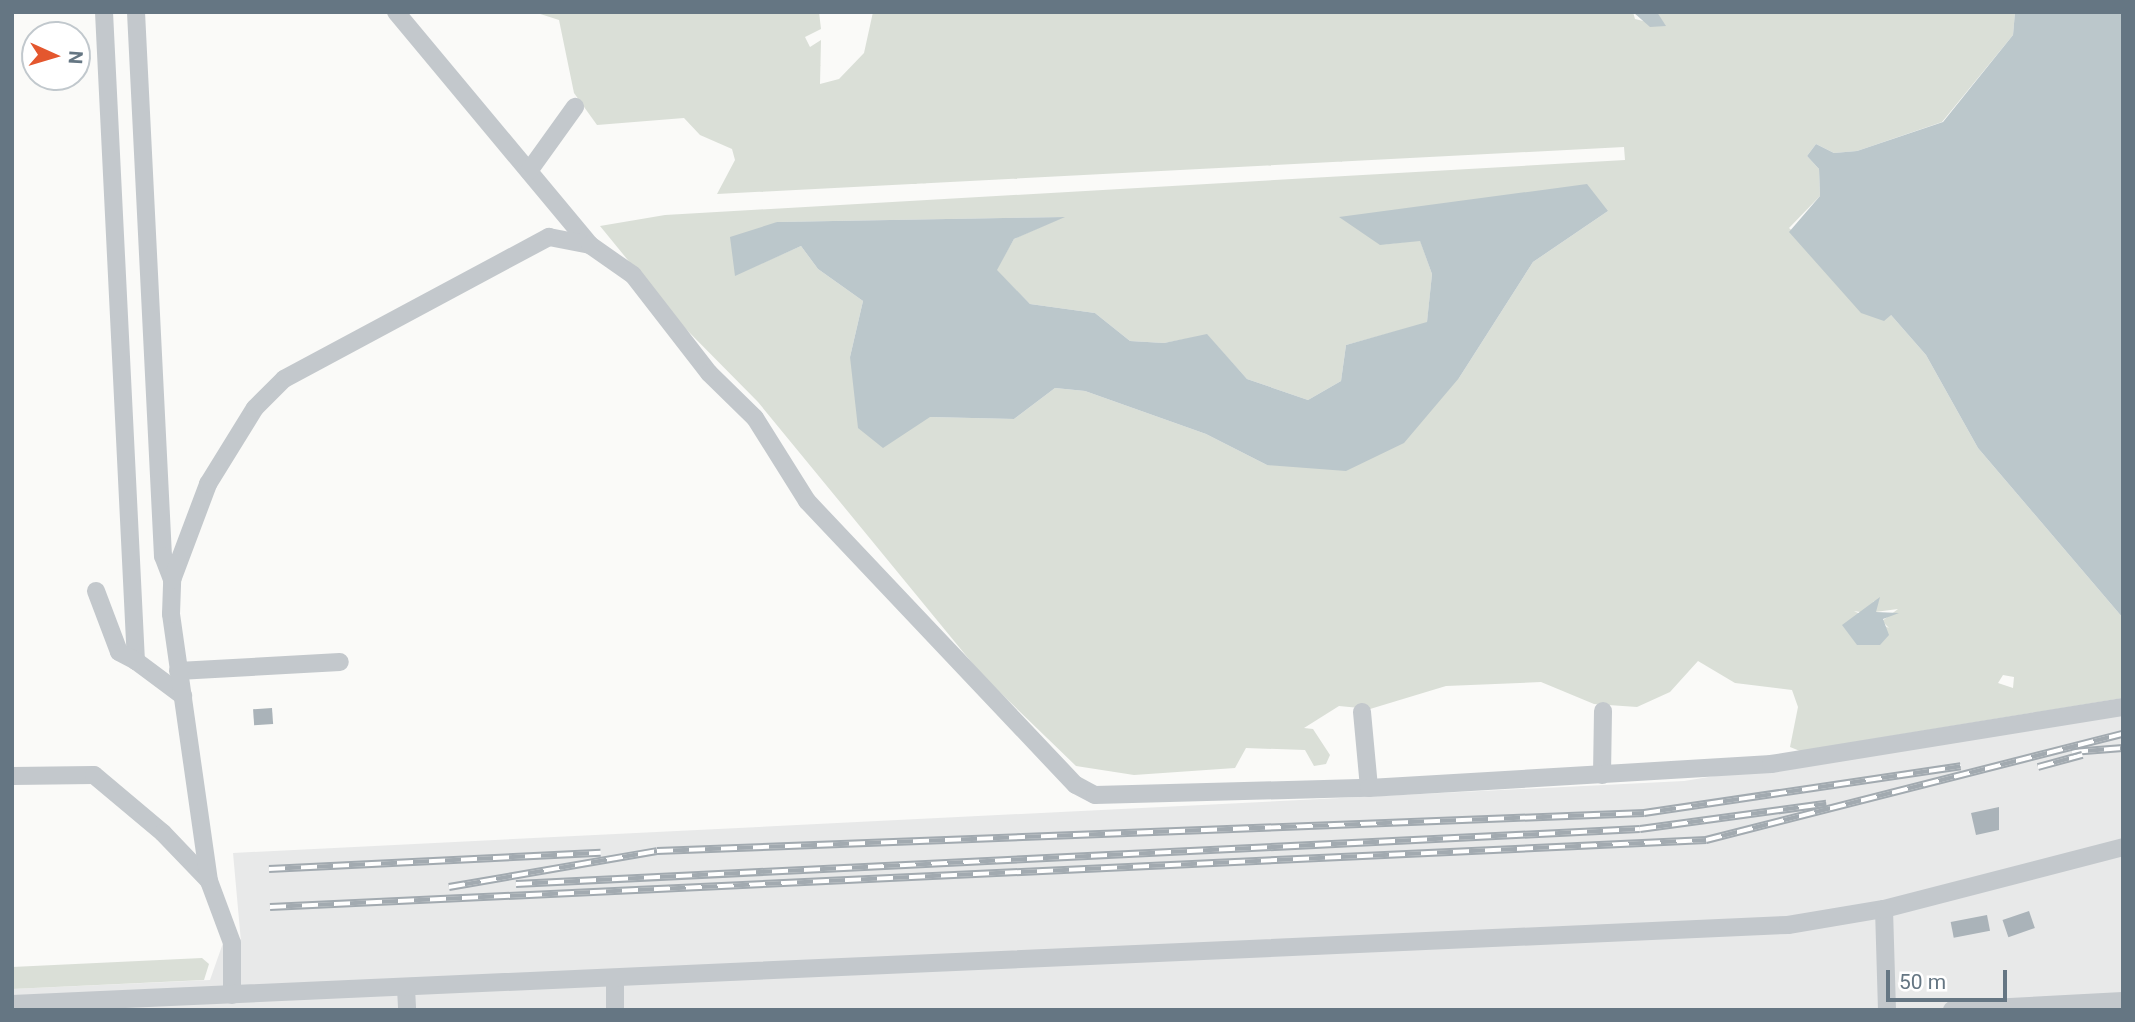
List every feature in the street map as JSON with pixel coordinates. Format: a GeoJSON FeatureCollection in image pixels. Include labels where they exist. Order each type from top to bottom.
{"type":"FeatureCollection","features":[{"type":"Feature","properties":{"kind":"lane"},"geometry":{"type":"LineString","coordinates":[[104,12],[136,662]]}},
{"type":"Feature","properties":{"kind":"lane"},"geometry":{"type":"LineString","coordinates":[[136,12],[163,556],[172,580],[178,671],[195,767],[209,881],[232,943],[232,995]]}},
{"type":"Feature","properties":{"kind":"lane"},"geometry":{"type":"LineString","coordinates":[[396,12],[590,245],[633,275],[709,373],[755,418],[807,501],[1076,785],[1095,795],[1369,788],[1771,764],[2123,706]]}},
{"type":"Feature","properties":{"kind":"lane"},"geometry":{"type":"LineString","coordinates":[[529,171],[575,107]]}},
{"type":"Feature","properties":{"kind":"lane"},"geometry":{"type":"LineString","coordinates":[[172,580],[208,484],[255,408],[284,379],[509,255],[549,237],[590,245]]}},
{"type":"Feature","properties":{"kind":"lane"},"geometry":{"type":"LineString","coordinates":[[96,591],[119,652],[183,696]]}},
{"type":"Feature","properties":{"kind":"lane"},"geometry":{"type":"LineString","coordinates":[[178,671],[340,662]]}},
{"type":"Feature","properties":{"kind":"lane"},"geometry":{"type":"LineString","coordinates":[[1602,775],[1603,711]]}},
{"type":"Feature","properties":{"kind":"lane"},"geometry":{"type":"LineString","coordinates":[[1362,712],[1369,788]]}},
{"type":"Feature","properties":{"kind":"lane"},"geometry":{"type":"LineString","coordinates":[[12,776],[94,775],[209,881]]}},
{"type":"Feature","properties":{"kind":"lane"},"geometry":{"type":"LineString","coordinates":[[12,1004],[1788,925],[1884,909],[2123,848]]}},
{"type":"Feature","properties":{"kind":"lane"},"geometry":{"type":"LineString","coordinates":[[1884,909],[1887,1010]]}},
{"type":"Feature","properties":{"kind":"lane"},"geometry":{"type":"LineString","coordinates":[[615,978],[615,1010]]}},
{"type":"Feature","properties":{"kind":"lane"},"geometry":{"type":"LineString","coordinates":[[406,988],[407,1010]]}},
{"type":"Feature","properties":{"kind":"lane"},"geometry":{"type":"LineString","coordinates":[[1952,1010],[2123,1001]]}},
{"type":"Feature","properties":{"kind":"shaded area"},"geometry":{"type":"Polygon","coordinates":[[[534,12],[819,12],[821,29],[805,37],[810,47],[821,40],[820,84],[839,79],[864,53],[873,12],[1633,12],[1635,19],[1664,26],[1657,12],[2015,12],[2013,35],[1942,122],[1857,151],[1834,153],[1816,144],[1807,156],[1819,169],[1820,196],[1789,228],[1891,315],[1926,355],[1978,448],[2123,618],[2123,698],[1800,751],[1790,747],[1798,707],[1792,690],[1735,683],[1698,661],[1670,692],[1637,707],[1594,704],[1541,682],[1446,686],[1370,709],[1339,706],[1304,728],[1313,729],[1330,755],[1326,764],[1314,766],[1305,750],[1246,748],[1235,768],[1134,775],[1076,766],[982,675],[758,402],[676,319],[600,226],[665,215],[1625,160],[1624,147],[717,194],[735,160],[732,149],[700,135],[684,118],[597,125],[574,93],[559,20],[534,12]],[[1608,211],[1380,245],[1420,240],[1432,274],[1427,323],[1346,345],[1341,381],[1308,400],[1247,379],[1207,335],[1164,343],[1130,341],[1095,313],[1030,304],[996,270],[1014,239],[1063,217],[777,222],[735,275],[801,246],[818,269],[863,301],[850,357],[930,417],[1014,419],[1055,388],[1085,391],[1206,434],[1267,465],[1459,378],[1533,262],[1608,211]],[[1874,601],[1866,613],[1854,611],[1889,628],[1882,621],[1898,609],[1875,612],[1874,601]],[[2003,675],[1998,683],[2013,688],[2014,677],[2003,675]]]}},
{"type":"Feature","properties":{"kind":"shaded area"},"geometry":{"type":"Polygon","coordinates":[[[1633,12],[1657,12],[1666,26],[1650,27],[1633,12]]]}},
{"type":"Feature","properties":{"kind":"shaded area"},"geometry":{"type":"Polygon","coordinates":[[[2015,12],[2123,12],[2123,618],[1978,448],[1926,355],[1891,315],[1884,321],[1861,313],[1789,232],[1820,196],[1819,169],[1807,156],[1816,144],[1834,153],[1857,151],[1943,122],[2013,35],[2015,12]]]}},
{"type":"Feature","properties":{"kind":"shaded area"},"geometry":{"type":"Polygon","coordinates":[[[1587,184],[1608,211],[1533,262],[1459,378],[1404,443],[1346,471],[1267,465],[1206,434],[1085,391],[1055,388],[1014,419],[930,417],[883,448],[858,428],[850,357],[863,301],[818,269],[801,246],[735,276],[730,237],[777,222],[1065,217],[1014,239],[997,270],[1030,304],[1095,313],[1130,341],[1164,343],[1207,334],[1247,379],[1308,400],[1341,381],[1346,345],[1427,322],[1432,274],[1420,241],[1380,245],[1339,217],[1587,184]]]}},
{"type":"Feature","properties":{"kind":"shaded area"},"geometry":{"type":"Polygon","coordinates":[[[1880,597],[1876,612],[1899,613],[1883,619],[1889,635],[1880,645],[1857,645],[1842,625],[1880,597]]]}},
{"type":"Feature","properties":{"kind":"shaded area"},"geometry":{"type":"Polygon","coordinates":[[[2123,710],[2123,1010],[12,1010],[12,989],[210,980],[223,943],[241,942],[233,853],[1684,781],[2123,710]]]}},
{"type":"Feature","properties":{"kind":"shaded area"},"geometry":{"type":"Polygon","coordinates":[[[202,958],[209,964],[204,980],[12,989],[12,967],[202,958]]]}},
{"type":"Feature","properties":{"kind":"building"},"geometry":{"type":"Polygon","coordinates":[[[272,708],[273,724],[254,725],[253,709],[272,708]]]}},
{"type":"Feature","properties":{"kind":"building"},"geometry":{"type":"Polygon","coordinates":[[[1999,807],[1999,830],[1976,835],[1971,813],[1999,807]]]}},
{"type":"Feature","properties":{"kind":"building"},"geometry":{"type":"Polygon","coordinates":[[[2029,911],[2035,928],[2008,937],[2003,920],[2029,911]]]}},
{"type":"Feature","properties":{"kind":"building"},"geometry":{"type":"Polygon","coordinates":[[[1987,915],[1990,931],[1954,938],[1951,922],[1987,915]]]}},
{"type":"Feature","properties":{"kind":"railway"},"geometry":{"type":"LineString","coordinates":[[270,907],[1706,840],[2123,734]]}},
{"type":"Feature","properties":{"kind":"railway"},"geometry":{"type":"LineString","coordinates":[[2072,752],[2123,748]]}},
{"type":"Feature","properties":{"kind":"railway"},"geometry":{"type":"LineString","coordinates":[[2038,767],[2082,755]]}},
{"type":"Feature","properties":{"kind":"railway"},"geometry":{"type":"LineString","coordinates":[[449,887],[657,851],[1644,813],[1961,766]]}},
{"type":"Feature","properties":{"kind":"railway"},"geometry":{"type":"LineString","coordinates":[[516,884],[1640,829],[1826,804]]}},
{"type":"Feature","properties":{"kind":"railway"},"geometry":{"type":"LineString","coordinates":[[269,869],[601,853]]}}]}
